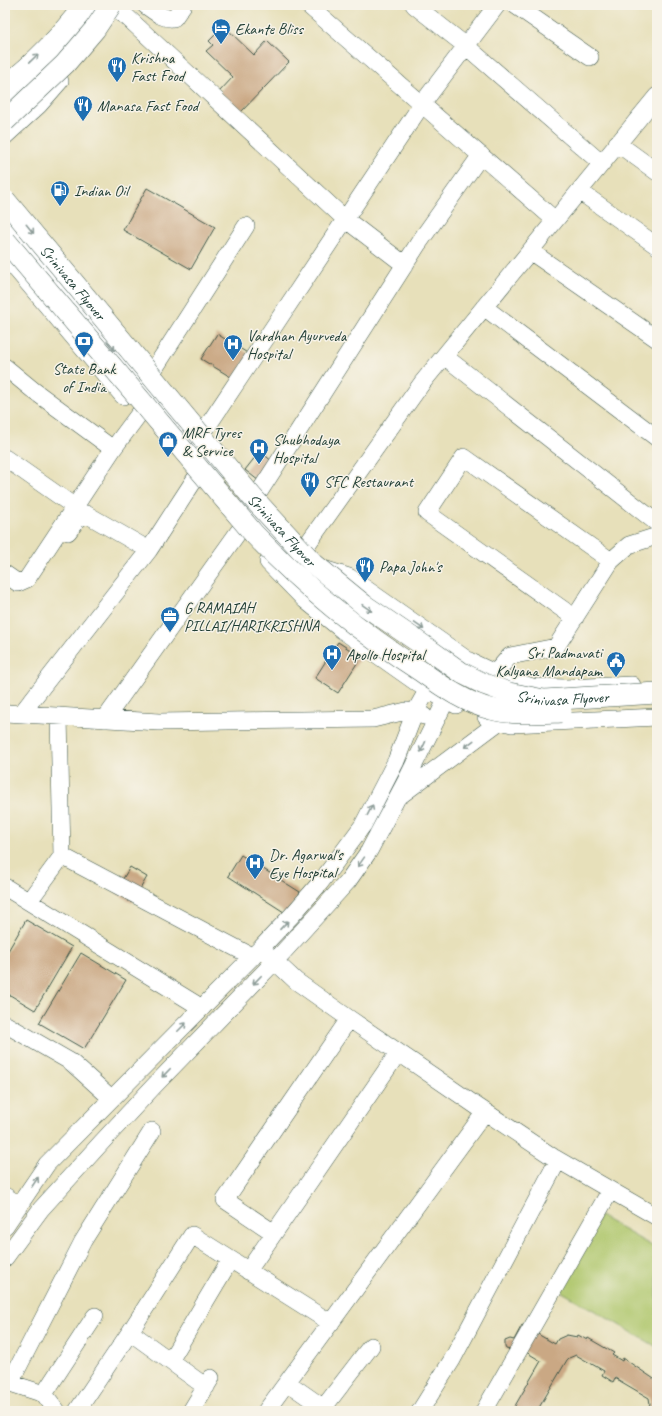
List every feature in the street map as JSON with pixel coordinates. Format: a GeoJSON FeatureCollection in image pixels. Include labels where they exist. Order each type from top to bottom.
{"type":"FeatureCollection","features":[{"type":"Feature","properties":{"kind":"main road"},"geometry":{"type":"LineString","coordinates":[[5,101],[54,56],[85,19],[94,5]]}},
{"type":"Feature","properties":{"kind":"main road"},"geometry":{"type":"LineString","coordinates":[[5,121],[65,64],[115,7]]}},
{"type":"Feature","properties":{"kind":"main road","name":"Srinivasa Flyover"},"geometry":{"type":"LineString","coordinates":[[5,200],[253,498],[314,564],[364,605],[462,673],[484,684],[509,693],[544,700],[657,693]]}},
{"type":"Feature","properties":{"kind":"main road","name":"Srinivasa Flyover"},"geometry":{"type":"LineString","coordinates":[[5,240],[254,534],[302,582],[380,645],[452,693],[490,709],[508,712],[547,713],[657,707]]}},
{"type":"Feature","properties":{"kind":"street"},"geometry":{"type":"LineString","coordinates":[[5,84],[42,50],[82,5]]}},
{"type":"Feature","properties":{"kind":"street"},"geometry":{"type":"LineString","coordinates":[[145,5],[170,19],[174,18],[183,5]]}},
{"type":"Feature","properties":{"kind":"street"},"geometry":{"type":"LineString","coordinates":[[308,5],[555,220]]}},
{"type":"Feature","properties":{"kind":"street"},"geometry":{"type":"LineString","coordinates":[[414,5],[466,46],[601,163]]}},
{"type":"Feature","properties":{"kind":"street"},"geometry":{"type":"LineString","coordinates":[[195,445],[344,219],[422,104],[497,5]]}},
{"type":"Feature","properties":{"kind":"street"},"geometry":{"type":"LineString","coordinates":[[515,5],[590,57]]}},
{"type":"Feature","properties":{"kind":"street"},"geometry":{"type":"LineString","coordinates":[[5,136],[38,105],[98,39],[115,7],[344,219],[405,265]]}},
{"type":"Feature","properties":{"kind":"street"},"geometry":{"type":"LineString","coordinates":[[296,560],[422,383],[617,143],[654,104]]}},
{"type":"Feature","properties":{"kind":"street"},"geometry":{"type":"LineString","coordinates":[[617,143],[657,172]]}},
{"type":"Feature","properties":{"kind":"street"},"geometry":{"type":"LineString","coordinates":[[249,508],[405,265],[481,155]]}},
{"type":"Feature","properties":{"kind":"street"},"geometry":{"type":"LineString","coordinates":[[578,191],[657,246]]}},
{"type":"Feature","properties":{"kind":"street"},"geometry":{"type":"LineString","coordinates":[[5,220],[195,445],[296,560],[349,577],[467,660],[507,679],[533,687],[566,688],[657,684]]}},
{"type":"Feature","properties":{"kind":"street"},"geometry":{"type":"LineString","coordinates":[[144,385],[246,226]]}},
{"type":"Feature","properties":{"kind":"street"},"geometry":{"type":"LineString","coordinates":[[530,251],[657,338]]}},
{"type":"Feature","properties":{"kind":"street"},"geometry":{"type":"LineString","coordinates":[[5,256],[239,531],[305,600],[342,630],[427,690],[474,714],[512,724],[657,717]]}},
{"type":"Feature","properties":{"kind":"street"},"geometry":{"type":"LineString","coordinates":[[484,307],[657,438]]}},
{"type":"Feature","properties":{"kind":"street"},"geometry":{"type":"LineString","coordinates":[[444,356],[657,523]]}},
{"type":"Feature","properties":{"kind":"street"},"geometry":{"type":"LineString","coordinates":[[5,367],[113,449]]}},
{"type":"Feature","properties":{"kind":"street"},"geometry":{"type":"LineString","coordinates":[[5,574],[18,583],[27,579],[113,449],[139,414]]}},
{"type":"Feature","properties":{"kind":"street"},"geometry":{"type":"LineString","coordinates":[[575,618],[428,513],[464,457],[611,561]]}},
{"type":"Feature","properties":{"kind":"street"},"geometry":{"type":"LineString","coordinates":[[5,458],[75,507]]}},
{"type":"Feature","properties":{"kind":"street"},"geometry":{"type":"LineString","coordinates":[[13,714],[149,550],[195,479]]}},
{"type":"Feature","properties":{"kind":"street"},"geometry":{"type":"LineString","coordinates":[[28,590],[77,520],[86,514],[149,550]]}},
{"type":"Feature","properties":{"kind":"street"},"geometry":{"type":"LineString","coordinates":[[105,719],[239,531]]}},
{"type":"Feature","properties":{"kind":"street"},"geometry":{"type":"LineString","coordinates":[[495,673],[510,656],[556,647],[611,561],[629,545],[657,536]]}},
{"type":"Feature","properties":{"kind":"street"},"geometry":{"type":"LineString","coordinates":[[5,1226],[12,1200],[294,914],[320,883],[363,824],[396,761],[415,712],[451,649]]}},
{"type":"Feature","properties":{"kind":"street"},"geometry":{"type":"LineString","coordinates":[[5,1258],[41,1209],[101,1143],[275,961],[348,881],[369,851],[397,799],[434,722],[467,660]]}},
{"type":"Feature","properties":{"kind":"street"},"geometry":{"type":"LineString","coordinates":[[13,714],[159,722],[373,719],[406,711],[415,712],[434,722]]}},
{"type":"Feature","properties":{"kind":"street"},"geometry":{"type":"LineString","coordinates":[[29,902],[62,856],[59,716]]}},
{"type":"Feature","properties":{"kind":"street"},"geometry":{"type":"LineString","coordinates":[[397,799],[500,721]]}},
{"type":"Feature","properties":{"kind":"street"},"geometry":{"type":"LineString","coordinates":[[62,856],[275,961],[296,981],[485,1112],[558,1160],[657,1217]]}},
{"type":"Feature","properties":{"kind":"street"},"geometry":{"type":"LineString","coordinates":[[5,887],[202,1008]]}},
{"type":"Feature","properties":{"kind":"street"},"geometry":{"type":"LineString","coordinates":[[274,1233],[225,1200],[349,1019]]}},
{"type":"Feature","properties":{"kind":"street"},"geometry":{"type":"LineString","coordinates":[[5,1024],[71,1062],[111,1098]]}},
{"type":"Feature","properties":{"kind":"street"},"geometry":{"type":"LineString","coordinates":[[248,1271],[398,1052]]}},
{"type":"Feature","properties":{"kind":"street"},"geometry":{"type":"LineString","coordinates":[[266,1411],[288,1383],[485,1112]]}},
{"type":"Feature","properties":{"kind":"street"},"geometry":{"type":"LineString","coordinates":[[57,1411],[44,1394],[8,1381],[82,1241],[152,1131]]}},
{"type":"Feature","properties":{"kind":"street"},"geometry":{"type":"LineString","coordinates":[[420,1411],[452,1360],[558,1160]]}},
{"type":"Feature","properties":{"kind":"street"},"geometry":{"type":"LineString","coordinates":[[484,1411],[610,1190]]}},
{"type":"Feature","properties":{"kind":"street"},"geometry":{"type":"LineString","coordinates":[[77,1411],[192,1235],[331,1323]]}},
{"type":"Feature","properties":{"kind":"street"},"geometry":{"type":"LineString","coordinates":[[170,1361],[230,1260]]}},
{"type":"Feature","properties":{"kind":"street"},"geometry":{"type":"LineString","coordinates":[[44,1394],[95,1316]]}},
{"type":"Feature","properties":{"kind":"street"},"geometry":{"type":"LineString","coordinates":[[130,1332],[170,1361],[208,1382],[191,1411]]}},
{"type":"Feature","properties":{"kind":"street"},"geometry":{"type":"LineString","coordinates":[[288,1383],[324,1410],[371,1346]]}},
{"type":"Feature","properties":{"kind":"green space"},"geometry":{"type":"Polygon","coordinates":[[[600,1216],[657,1249],[657,1347],[557,1289],[600,1216]]]}},
{"type":"Feature","properties":{"kind":"building"},"geometry":{"type":"Polygon","coordinates":[[[227,29],[254,55],[267,41],[289,62],[240,113],[219,92],[233,77],[206,51],[213,45],[209,41],[218,32],[221,35],[227,29]]]}},
{"type":"Feature","properties":{"kind":"building"},"geometry":{"type":"Polygon","coordinates":[[[147,188],[215,227],[191,269],[123,230],[147,188]]]}},
{"type":"Feature","properties":{"kind":"building"},"geometry":{"type":"Polygon","coordinates":[[[217,334],[249,354],[234,379],[201,359],[217,334]]]}},
{"type":"Feature","properties":{"kind":"building"},"geometry":{"type":"Polygon","coordinates":[[[260,451],[274,463],[259,481],[245,470],[260,451]]]}},
{"type":"Feature","properties":{"kind":"building"},"geometry":{"type":"Polygon","coordinates":[[[338,642],[361,657],[338,693],[315,678],[338,642]]]}},
{"type":"Feature","properties":{"kind":"building"},"geometry":{"type":"Polygon","coordinates":[[[241,855],[300,892],[287,914],[228,876],[241,855]]]}},
{"type":"Feature","properties":{"kind":"building"},"geometry":{"type":"Polygon","coordinates":[[[130,867],[147,877],[132,903],[115,892],[130,867]]]}},
{"type":"Feature","properties":{"kind":"building"},"geometry":{"type":"Polygon","coordinates":[[[26,920],[72,947],[35,1010],[5,992],[5,956],[26,920]]]}},
{"type":"Feature","properties":{"kind":"building"},"geometry":{"type":"Polygon","coordinates":[[[81,953],[126,980],[84,1049],[39,1023],[81,953]]]}},
{"type":"Feature","properties":{"kind":"building"},"geometry":{"type":"Polygon","coordinates":[[[522,1325],[555,1344],[558,1339],[567,1335],[577,1337],[578,1335],[587,1340],[588,1338],[614,1353],[612,1355],[622,1361],[623,1358],[657,1381],[657,1411],[646,1411],[650,1404],[649,1398],[615,1378],[613,1382],[602,1375],[604,1371],[576,1355],[567,1360],[537,1411],[512,1411],[541,1361],[516,1346],[511,1350],[506,1349],[505,1341],[510,1339],[514,1340],[522,1325]]]}},
{"type":"Feature","properties":{"kind":"place","name":"Ekante Bliss"},"geometry":{"type":"Point","coordinates":[221,45]}},
{"type":"Feature","properties":{"kind":"place","name":"Krishna Fast Food"},"geometry":{"type":"Point","coordinates":[117,83]}},
{"type":"Feature","properties":{"kind":"place","name":"Manasa Fast Food"},"geometry":{"type":"Point","coordinates":[83,122]}},
{"type":"Feature","properties":{"kind":"place","name":"Indian Oil"},"geometry":{"type":"Point","coordinates":[60,207]}},
{"type":"Feature","properties":{"kind":"place","name":"State Bank of India"},"geometry":{"type":"Point","coordinates":[84,358]}},
{"type":"Feature","properties":{"kind":"place","name":"Vardhan Ayurveda Hospital"},"geometry":{"type":"Point","coordinates":[233,361]}},
{"type":"Feature","properties":{"kind":"place","name":"MRF Tyres & Service"},"geometry":{"type":"Point","coordinates":[168,458]}},
{"type":"Feature","properties":{"kind":"place","name":"Shubhodaya Hospital"},"geometry":{"type":"Point","coordinates":[259,465]}},
{"type":"Feature","properties":{"kind":"place","name":"SFC Restaurant"},"geometry":{"type":"Point","coordinates":[310,498]}},
{"type":"Feature","properties":{"kind":"place","name":"Papa John's"},"geometry":{"type":"Point","coordinates":[365,583]}},
{"type":"Feature","properties":{"kind":"place","name":"G RAMAIAH PILLAI/HARIKRISHNA"},"geometry":{"type":"Point","coordinates":[170,633]}},
{"type":"Feature","properties":{"kind":"place","name":"Apollo Hospital"},"geometry":{"type":"Point","coordinates":[332,671]}},
{"type":"Feature","properties":{"kind":"place","name":"Sri Padmavati Kalyana Mandapam"},"geometry":{"type":"Point","coordinates":[616,678]}},
{"type":"Feature","properties":{"kind":"place","name":"Dr. Agarwal's Eye Hospital"},"geometry":{"type":"Point","coordinates":[255,880]}}]}
